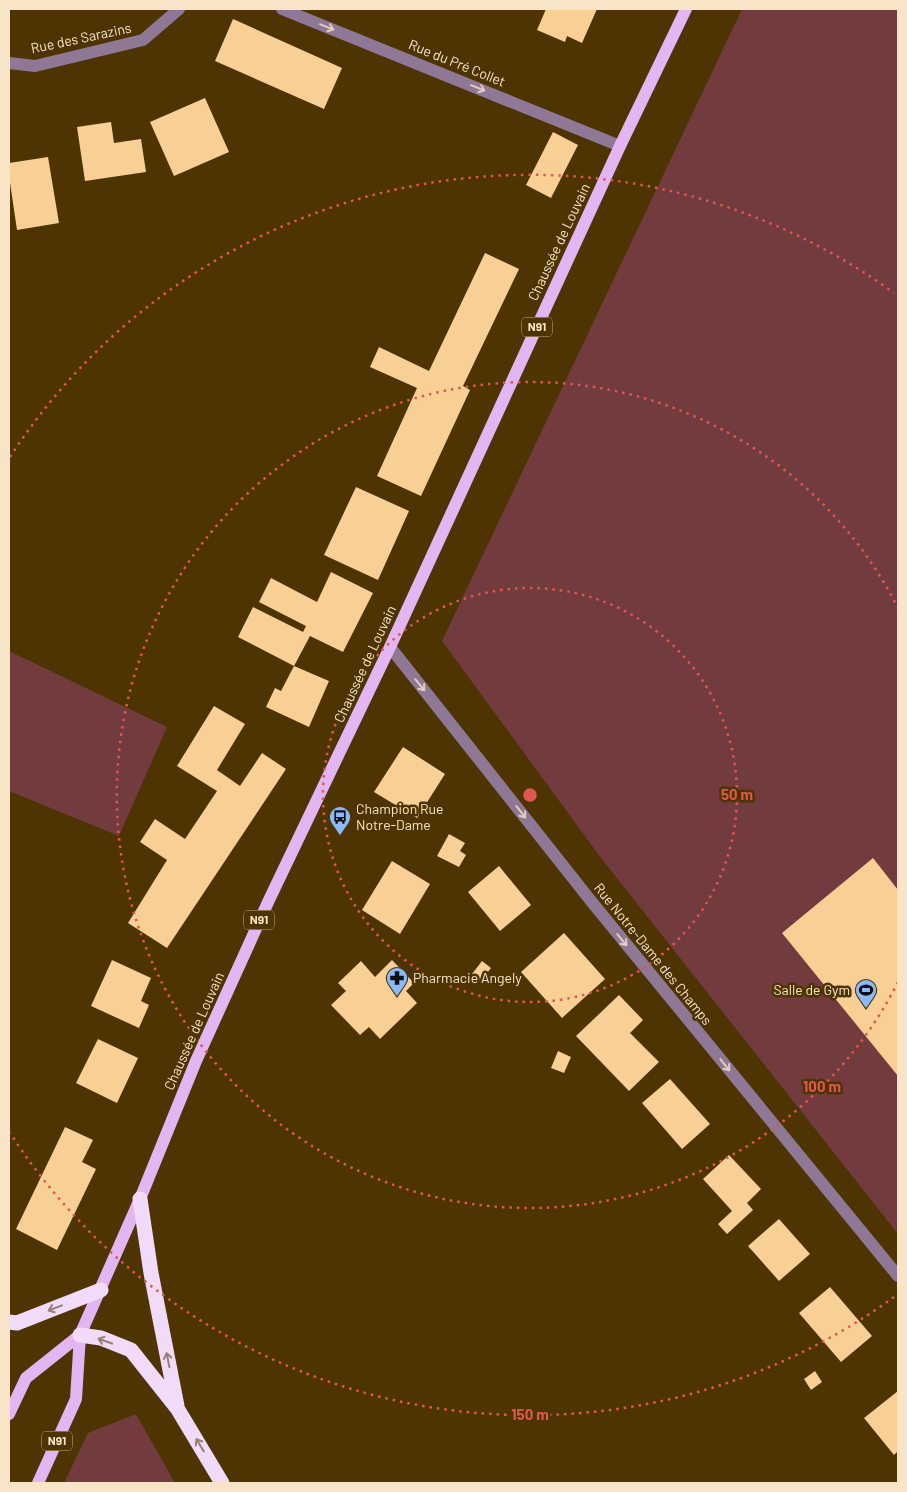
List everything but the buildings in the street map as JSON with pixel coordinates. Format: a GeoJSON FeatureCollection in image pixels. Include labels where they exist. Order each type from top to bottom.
{"type":"FeatureCollection","features":[{"type":"Feature","properties":{"kind":"highway"},"geometry":{"type":"LineString","coordinates":[[140,1199],[177,1408]]}},
{"type":"Feature","properties":{"kind":"highway"},"geometry":{"type":"LineString","coordinates":[[9,1322],[17,1323],[101,1290]]}},
{"type":"Feature","properties":{"kind":"highway"},"geometry":{"type":"LineString","coordinates":[[80,1336],[101,1338],[131,1350],[177,1408],[222,1483]]}},
{"type":"Feature","properties":{"kind":"main road","name":"Chaussée de Louvain"},"geometry":{"type":"LineString","coordinates":[[38,1483],[76,1399],[80,1336],[140,1199],[196,1061],[268,900],[390,647],[620,146],[686,9]]}},
{"type":"Feature","properties":{"kind":"main road","name":"Chaussée de Louvain"},"geometry":{"type":"LineString","coordinates":[[9,1414],[26,1378],[80,1336]]}},
{"type":"Feature","properties":{"kind":"street","name":"Rue des Sarazins"},"geometry":{"type":"LineString","coordinates":[[9,63],[35,66],[142,40],[179,9]]}},
{"type":"Feature","properties":{"kind":"street","name":"Rue du Pré Collet"},"geometry":{"type":"LineString","coordinates":[[282,9],[620,146]]}},
{"type":"Feature","properties":{"kind":"street","name":"Rue Notre-Dame des Champs"},"geometry":{"type":"LineString","coordinates":[[390,647],[591,901],[898,1276]]}},
{"type":"Feature","properties":{"kind":"shaded area"},"geometry":{"type":"Polygon","coordinates":[[[742,9],[898,9],[898,1234],[601,858],[442,641],[742,9]]]}},
{"type":"Feature","properties":{"kind":"shaded area"},"geometry":{"type":"Polygon","coordinates":[[[9,651],[167,727],[119,836],[9,791],[9,651]]]}},
{"type":"Feature","properties":{"kind":"shaded area"},"geometry":{"type":"Polygon","coordinates":[[[136,1414],[175,1483],[64,1483],[88,1433],[136,1414]]]}},
{"type":"Feature","properties":{"kind":"place","name":"Champion Rue Notre-Dame"},"geometry":{"type":"Point","coordinates":[340,836]}},
{"type":"Feature","properties":{"kind":"place","name":"Pharmacie Angely"},"geometry":{"type":"Point","coordinates":[397,997]}},
{"type":"Feature","properties":{"kind":"place","name":"Salle de Gym"},"geometry":{"type":"Point","coordinates":[866,1009]}}]}
